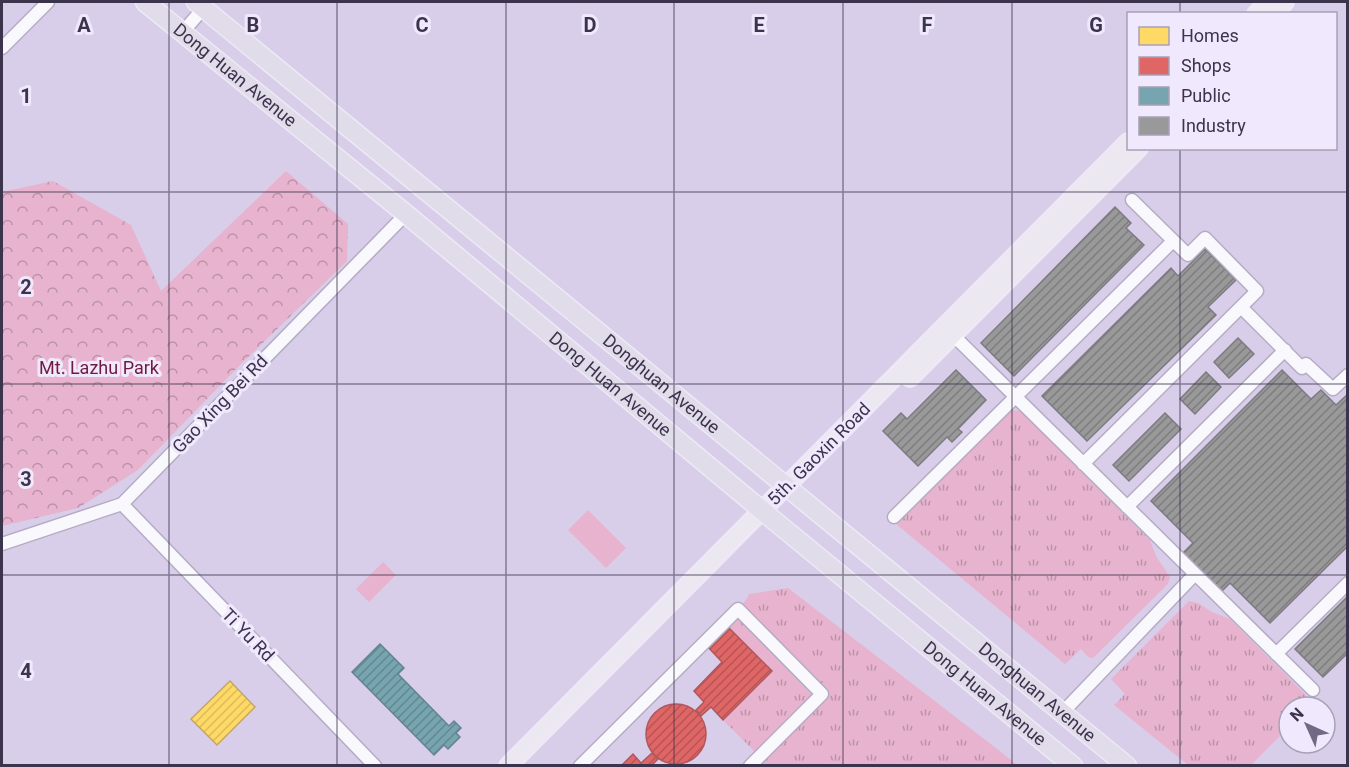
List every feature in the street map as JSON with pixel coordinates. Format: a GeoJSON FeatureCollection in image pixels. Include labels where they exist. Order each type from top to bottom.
{"type":"FeatureCollection","features":[{"type":"Feature","properties":{"kind":"highway","name":"Dong Huan Avenue"},"geometry":{"type":"LineString","coordinates":[[145,2],[406,214],[766,514],[1073,765]]}},
{"type":"Feature","properties":{"kind":"highway","name":"Donghuan Avenue"},"geometry":{"type":"LineString","coordinates":[[203,4],[1127,765]]}},
{"type":"Feature","properties":{"kind":"main road","name":"5th. Gaoxin Road"},"geometry":{"type":"LineString","coordinates":[[791,490],[1127,143]]}},
{"type":"Feature","properties":{"kind":"main road","name":"5th. Gaoxin Road"},"geometry":{"type":"LineString","coordinates":[[508,765],[953,335],[1137,150]]}},
{"type":"Feature","properties":{"kind":"main road","name":"5th. Gaoxin Road"},"geometry":{"type":"LineString","coordinates":[[524,765],[766,514]]}},
{"type":"Feature","properties":{"kind":"street"},"geometry":{"type":"LineString","coordinates":[[2,48],[48,2]]}},
{"type":"Feature","properties":{"kind":"street"},"geometry":{"type":"LineString","coordinates":[[182,33],[203,4]]}},
{"type":"Feature","properties":{"kind":"street"},"geometry":{"type":"LineString","coordinates":[[1083,464],[1257,291],[1206,238],[1188,255],[1132,200]]}},
{"type":"Feature","properties":{"kind":"street","name":"Gao Xing Bei Rd"},"geometry":{"type":"LineString","coordinates":[[2,544],[122,504],[406,214]]}},
{"type":"Feature","properties":{"kind":"street"},"geometry":{"type":"LineString","coordinates":[[894,517],[1173,241]]}},
{"type":"Feature","properties":{"kind":"street"},"geometry":{"type":"LineString","coordinates":[[1241,307],[1302,368],[1306,364],[1333,389],[1347,375]]}},
{"type":"Feature","properties":{"kind":"street"},"geometry":{"type":"LineString","coordinates":[[953,335],[1313,690]]}},
{"type":"Feature","properties":{"kind":"street"},"geometry":{"type":"LineString","coordinates":[[1127,507],[1285,350]]}},
{"type":"Feature","properties":{"kind":"street","name":"Ti Yu Rd"},"geometry":{"type":"LineString","coordinates":[[122,504],[375,765]]}},
{"type":"Feature","properties":{"kind":"street"},"geometry":{"type":"LineString","coordinates":[[1063,712],[1195,574]]}},
{"type":"Feature","properties":{"kind":"street"},"geometry":{"type":"LineString","coordinates":[[1276,654],[1347,583]]}},
{"type":"Feature","properties":{"kind":"street"},"geometry":{"type":"LineString","coordinates":[[580,765],[738,609],[822,694],[750,765]]}},
{"type":"Feature","properties":{"kind":"green space","name":"Mt. Lazhu Park"},"geometry":{"type":"Polygon","coordinates":[[[286,171],[348,224],[347,261],[239,366],[138,470],[78,508],[2,526],[2,192],[53,181],[131,225],[161,291],[286,171]]]}},
{"type":"Feature","properties":{"kind":"green space"},"geometry":{"type":"Polygon","coordinates":[[[1012,410],[1020,411],[1150,540],[1156,556],[1170,577],[1168,584],[1093,658],[1088,657],[1081,649],[1065,664],[896,524],[1012,410]]]}},
{"type":"Feature","properties":{"kind":"green space"},"geometry":{"type":"Polygon","coordinates":[[[588,510],[626,548],[606,568],[568,530],[588,510]]]}},
{"type":"Feature","properties":{"kind":"green space"},"geometry":{"type":"Polygon","coordinates":[[[383,562],[396,575],[369,602],[356,589],[383,562]]]}},
{"type":"Feature","properties":{"kind":"green space"},"geometry":{"type":"Polygon","coordinates":[[[788,588],[1017,765],[750,765],[759,756],[723,720],[727,626],[750,594],[788,588]]]}},
{"type":"Feature","properties":{"kind":"green space"},"geometry":{"type":"Polygon","coordinates":[[[1189,601],[1230,619],[1306,695],[1277,695],[1277,739],[1251,765],[1188,765],[1114,705],[1125,694],[1111,679],[1189,601]]]}},
{"type":"Feature","properties":{"kind":"building: Homes"},"geometry":{"type":"Polygon","coordinates":[[[230,681],[255,707],[217,745],[191,719],[230,681]]]}},
{"type":"Feature","properties":{"kind":"building: Shops"},"geometry":{"type":"Polygon","coordinates":[[[727,626],[772,671],[723,720],[711,707],[701,716],[696,710],[704,702],[694,691],[722,662],[707,646],[727,626]]]}},
{"type":"Feature","properties":{"kind":"building: Shops"},"geometry":{"type":"Polygon","coordinates":[[[670,704],[682,704],[693,709],[701,717],[706,734],[704,746],[693,759],[682,764],[670,764],[659,759],[651,751],[646,740],[646,728],[651,717],[659,709],[670,704]]]}},
{"type":"Feature","properties":{"kind":"building: Shops"},"geometry":{"type":"Polygon","coordinates":[[[652,753],[658,759],[651,766],[621,766],[633,754],[641,763],[652,753]]]}},
{"type":"Feature","properties":{"kind":"building: Public"},"geometry":{"type":"Polygon","coordinates":[[[380,644],[404,668],[398,674],[449,726],[454,721],[461,728],[456,733],[460,737],[448,749],[444,745],[434,755],[352,672],[380,644]]]}},
{"type":"Feature","properties":{"kind":"building: Industry"},"geometry":{"type":"Polygon","coordinates":[[[1115,207],[1131,223],[1126,228],[1144,245],[1014,376],[981,343],[1115,207]]]}},
{"type":"Feature","properties":{"kind":"building: Industry"},"geometry":{"type":"Polygon","coordinates":[[[1205,249],[1236,280],[1208,307],[1216,315],[1087,441],[1042,396],[1171,268],[1178,276],[1205,249]]]}},
{"type":"Feature","properties":{"kind":"building: Industry"},"geometry":{"type":"Polygon","coordinates":[[[1238,338],[1254,354],[1229,378],[1214,362],[1238,338]]]}},
{"type":"Feature","properties":{"kind":"building: Industry"},"geometry":{"type":"Polygon","coordinates":[[[956,370],[986,400],[958,429],[962,432],[952,442],[947,437],[918,466],[883,431],[901,413],[907,419],[956,370]]]}},
{"type":"Feature","properties":{"kind":"building: Industry"},"geometry":{"type":"Polygon","coordinates":[[[1282,370],[1311,399],[1321,390],[1336,405],[1348,394],[1348,546],[1270,623],[1230,583],[1222,591],[1183,553],[1193,543],[1151,501],[1282,370]]]}},
{"type":"Feature","properties":{"kind":"building: Industry"},"geometry":{"type":"Polygon","coordinates":[[[1206,372],[1221,387],[1195,414],[1180,399],[1206,372]]]}},
{"type":"Feature","properties":{"kind":"building: Industry"},"geometry":{"type":"Polygon","coordinates":[[[1165,413],[1181,429],[1129,481],[1113,465],[1165,413]]]}},
{"type":"Feature","properties":{"kind":"building: Industry"},"geometry":{"type":"Polygon","coordinates":[[[1348,596],[1348,653],[1323,677],[1295,649],[1348,596]]]}}]}
